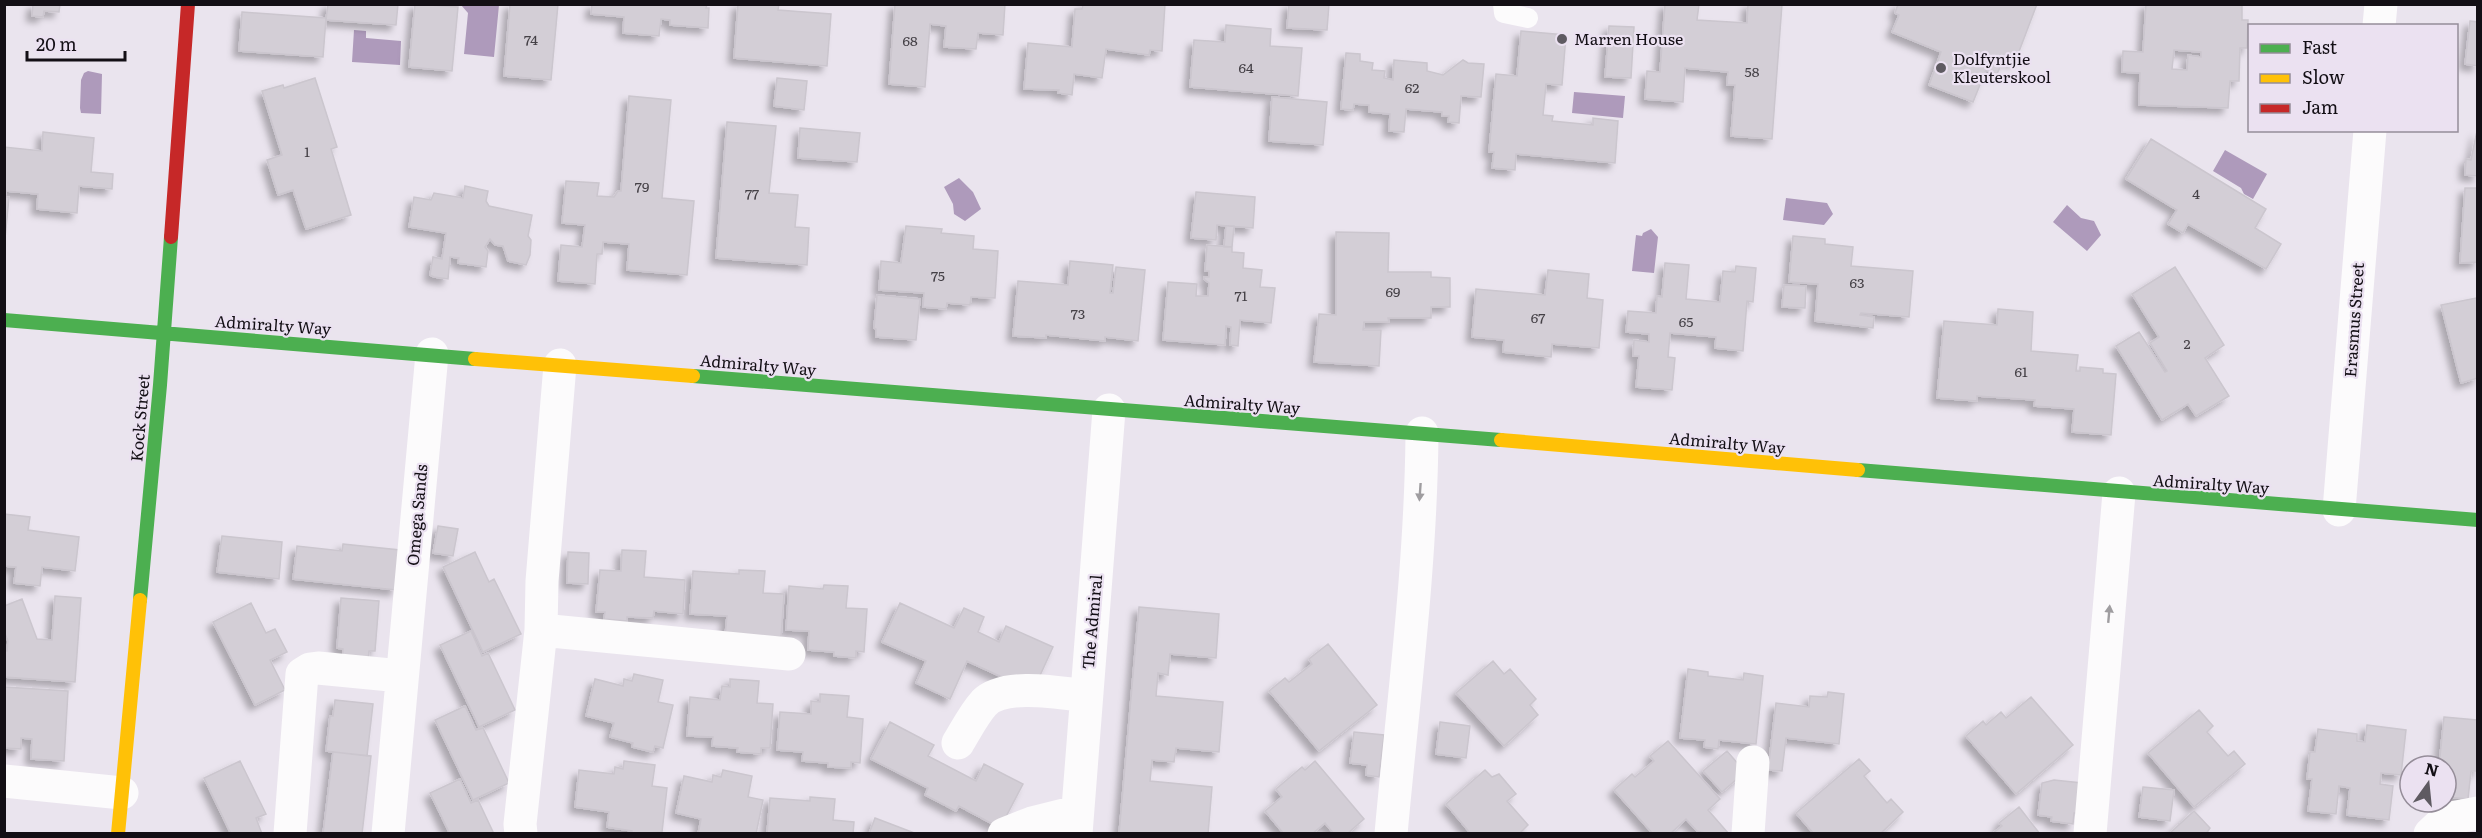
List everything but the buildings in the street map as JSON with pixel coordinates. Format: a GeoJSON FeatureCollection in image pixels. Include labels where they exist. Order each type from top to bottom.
{"type":"FeatureCollection","features":[{"type":"Feature","properties":{"kind":"main road","name":"Kock Street"},"geometry":{"type":"LineString","coordinates":[[118,834],[164,333],[188,4]]}},
{"type":"Feature","properties":{"kind":"main road","name":"Admiralty Way"},"geometry":{"type":"LineString","coordinates":[[4,320],[1109,410],[1422,433],[2119,493],[2478,520]]}},
{"type":"Feature","properties":{"kind":"street"},"geometry":{"type":"LineString","coordinates":[[2379,24],[2381,4]]}},
{"type":"Feature","properties":{"kind":"street","name":"Erasmus Street"},"geometry":{"type":"LineString","coordinates":[[2339,510],[2370,132]]}},
{"type":"Feature","properties":{"kind":"street","name":"Omega Sands"},"geometry":{"type":"LineString","coordinates":[[388,834],[432,354]]}},
{"type":"Feature","properties":{"kind":"street"},"geometry":{"type":"LineString","coordinates":[[521,834],[520,824],[540,630],[560,365]]}},
{"type":"Feature","properties":{"kind":"street","name":"The Admiral"},"geometry":{"type":"LineString","coordinates":[[1076,823],[1109,410]]}},
{"type":"Feature","properties":{"kind":"street"},"geometry":{"type":"LineString","coordinates":[[1390,834],[1422,474],[1422,433]]}},
{"type":"Feature","properties":{"kind":"street"},"geometry":{"type":"LineString","coordinates":[[2090,834],[2119,493]]}},
{"type":"Feature","properties":{"kind":"street"},"geometry":{"type":"LineString","coordinates":[[540,630],[789,654]]}},
{"type":"Feature","properties":{"kind":"street"},"geometry":{"type":"LineString","coordinates":[[290,834],[302,674],[310,669],[318,668],[401,676]]}},
{"type":"Feature","properties":{"kind":"street"},"geometry":{"type":"LineString","coordinates":[[958,743],[985,702],[1000,695],[1037,691],[1086,696]]}},
{"type":"Feature","properties":{"kind":"street"},"geometry":{"type":"LineString","coordinates":[[1748,834],[1753,762]]}},
{"type":"Feature","properties":{"kind":"street"},"geometry":{"type":"LineString","coordinates":[[4,781],[122,793]]}},
{"type":"Feature","properties":{"kind":"street"},"geometry":{"type":"LineString","coordinates":[[2430,834],[2446,819],[2478,813]]}},
{"type":"Feature","properties":{"kind":"street"},"geometry":{"type":"LineString","coordinates":[[1004,834],[1032,823],[1076,823]]}},
{"type":"Feature","properties":{"kind":"lane"},"geometry":{"type":"LineString","coordinates":[[1503,4],[1504,13],[1528,18]]}},
{"type":"Feature","properties":{"kind":"shaded area"},"geometry":{"type":"Polygon","coordinates":[[[461,5],[499,5],[494,57],[464,54],[468,13],[461,5]]]}},
{"type":"Feature","properties":{"kind":"shaded area"},"geometry":{"type":"Polygon","coordinates":[[[354,30],[366,31],[366,38],[401,41],[400,65],[352,62],[354,30]]]}},
{"type":"Feature","properties":{"kind":"shaded area"},"geometry":{"type":"Polygon","coordinates":[[[88,71],[102,74],[101,114],[81,113],[81,80],[84,73],[88,71]]]}},
{"type":"Feature","properties":{"kind":"shaded area"},"geometry":{"type":"Polygon","coordinates":[[[1574,92],[1625,96],[1623,118],[1572,113],[1574,92]]]}},
{"type":"Feature","properties":{"kind":"shaded area"},"geometry":{"type":"Polygon","coordinates":[[[2225,150],[2267,174],[2253,199],[2244,194],[2241,188],[2213,171],[2225,150]]]}},
{"type":"Feature","properties":{"kind":"shaded area"},"geometry":{"type":"Polygon","coordinates":[[[959,178],[973,192],[981,209],[965,221],[954,214],[953,204],[944,187],[959,178]]]}},
{"type":"Feature","properties":{"kind":"shaded area"},"geometry":{"type":"Polygon","coordinates":[[[1786,198],[1827,203],[1833,214],[1824,225],[1783,220],[1786,198]]]}},
{"type":"Feature","properties":{"kind":"shaded area"},"geometry":{"type":"Polygon","coordinates":[[[2067,205],[2081,218],[2094,221],[2101,235],[2087,251],[2053,222],[2067,205]]]}},
{"type":"Feature","properties":{"kind":"shaded area"},"geometry":{"type":"Polygon","coordinates":[[[1651,229],[1658,237],[1654,273],[1632,271],[1636,235],[1642,236],[1651,229]]]}},
{"type":"Feature","properties":{"kind":"traffic: fast"},"geometry":{"type":"LineString","coordinates":[[140,600],[171,237]]}},
{"type":"Feature","properties":{"kind":"traffic: fast"},"geometry":{"type":"LineString","coordinates":[[4,320],[475,359]]}},
{"type":"Feature","properties":{"kind":"traffic: fast"},"geometry":{"type":"LineString","coordinates":[[693,376],[1501,440]]}},
{"type":"Feature","properties":{"kind":"traffic: fast"},"geometry":{"type":"LineString","coordinates":[[1858,470],[2478,520]]}},
{"type":"Feature","properties":{"kind":"traffic: slow"},"geometry":{"type":"LineString","coordinates":[[475,359],[693,376]]}},
{"type":"Feature","properties":{"kind":"traffic: slow"},"geometry":{"type":"LineString","coordinates":[[1501,440],[1858,470]]}},
{"type":"Feature","properties":{"kind":"traffic: slow"},"geometry":{"type":"LineString","coordinates":[[118,834],[140,600]]}},
{"type":"Feature","properties":{"kind":"traffic: jam"},"geometry":{"type":"LineString","coordinates":[[171,237],[188,4]]}},
{"type":"Feature","properties":{"kind":"place","name":"Marren House"},"geometry":{"type":"Point","coordinates":[1562,39]}},
{"type":"Feature","properties":{"kind":"place","name":"Dolfyntjie Kleuterskool"},"geometry":{"type":"Point","coordinates":[1941,68]}}]}
